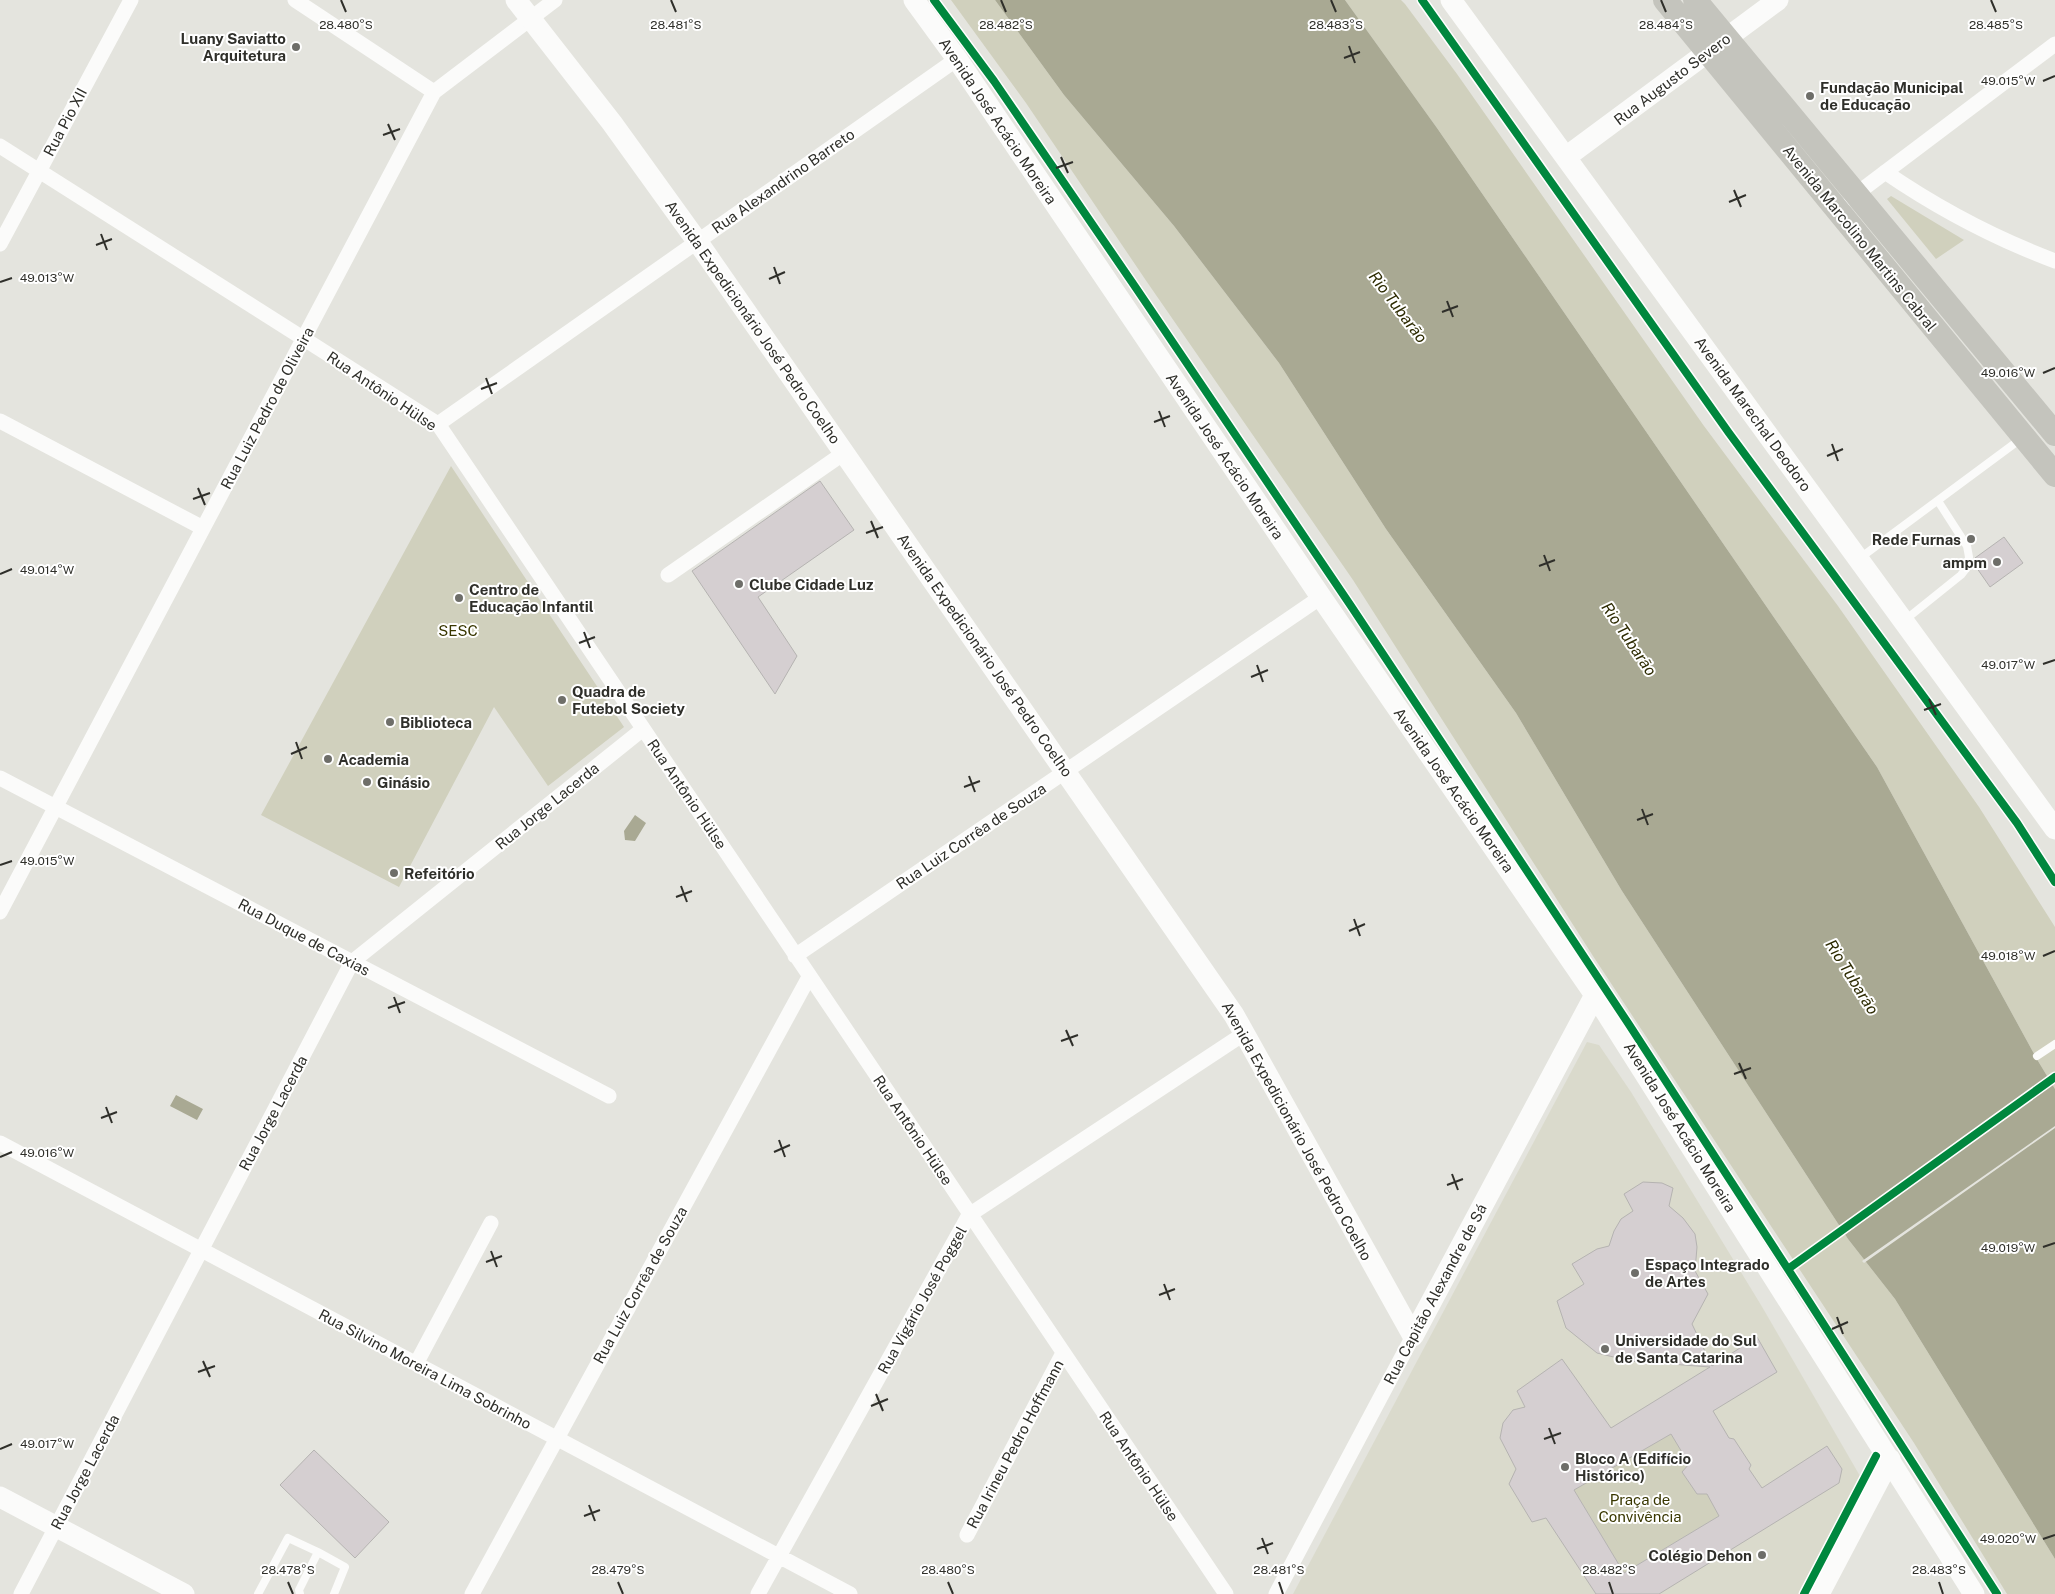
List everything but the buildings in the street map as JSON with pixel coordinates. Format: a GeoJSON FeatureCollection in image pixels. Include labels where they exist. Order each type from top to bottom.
{"type":"FeatureCollection","features":[{"type":"Feature","properties":{"kind":"main road","name":"Avenida Expedicionário José Pedro Coelho"},"geometry":{"type":"LineString","coordinates":[[516,0],[632,150],[697,241],[1066,771],[1245,1033],[1414,1336]]}},
{"type":"Feature","properties":{"kind":"main road","name":"Avenida José Acácio Moreira"},"geometry":{"type":"LineString","coordinates":[[914,0],[957,59],[1321,597],[1595,995],[1974,1594]]}},
{"type":"Feature","properties":{"kind":"main road","name":"Avenida Marechal Deodoro"},"geometry":{"type":"LineString","coordinates":[[1451,0],[2055,829]]}},
{"type":"Feature","properties":{"kind":"main road","name":"Avenida Marcolino Martins Cabral"},"geometry":{"type":"LineString","coordinates":[[1665,0],[2055,475]]}},
{"type":"Feature","properties":{"kind":"main road","name":"Avenida Marcolino Martins Cabral"},"geometry":{"type":"LineString","coordinates":[[1695,0],[2055,434]]}},
{"type":"Feature","properties":{"kind":"main road","name":"Rua Augusto Severo"},"geometry":{"type":"LineString","coordinates":[[1566,157],[1778,0]]}},
{"type":"Feature","properties":{"kind":"main road","name":"Rua Capitão Alexandre de Sá"},"geometry":{"type":"LineString","coordinates":[[1414,1336],[1595,995]]}},
{"type":"Feature","properties":{"kind":"main road"},"geometry":{"type":"LineString","coordinates":[[1819,1594],[1890,1459]]}},
{"type":"Feature","properties":{"kind":"main road"},"geometry":{"type":"LineString","coordinates":[[0,1497],[184,1594]]}},
{"type":"Feature","properties":{"kind":"street","name":"Rua Pio XII"},"geometry":{"type":"LineString","coordinates":[[0,244],[131,0]]}},
{"type":"Feature","properties":{"kind":"street"},"geometry":{"type":"LineString","coordinates":[[295,0],[434,92]]}},
{"type":"Feature","properties":{"kind":"street","name":"Rua Luiz Pedro de Oliveira"},"geometry":{"type":"LineString","coordinates":[[0,912],[434,92],[555,0]]}},
{"type":"Feature","properties":{"kind":"street"},"geometry":{"type":"LineString","coordinates":[[1836,209],[2055,44]]}},
{"type":"Feature","properties":{"kind":"street","name":"Rua Alexandrino Barreto"},"geometry":{"type":"LineString","coordinates":[[438,424],[957,59]]}},
{"type":"Feature","properties":{"kind":"street","name":"Rua Antônio Hülse"},"geometry":{"type":"LineString","coordinates":[[0,146],[438,424],[1226,1594]]}},
{"type":"Feature","properties":{"kind":"street"},"geometry":{"type":"LineString","coordinates":[[1885,172],[1917,194],[1960,219],[2012,245],[2055,261]]}},
{"type":"Feature","properties":{"kind":"street"},"geometry":{"type":"LineString","coordinates":[[0,421],[203,528]]}},
{"type":"Feature","properties":{"kind":"street"},"geometry":{"type":"LineString","coordinates":[[668,575],[844,453]]}},
{"type":"Feature","properties":{"kind":"street","name":"Rua Luiz Corrêa de Souza"},"geometry":{"type":"LineString","coordinates":[[795,956],[1321,597]]}},
{"type":"Feature","properties":{"kind":"street","name":"Rua Jorge Lacerda"},"geometry":{"type":"LineString","coordinates":[[21,1594],[352,962],[643,729]]}},
{"type":"Feature","properties":{"kind":"street","name":"Rua Duque de Caxias"},"geometry":{"type":"LineString","coordinates":[[0,778],[608,1096]]}},
{"type":"Feature","properties":{"kind":"street","name":"Rua Luiz Corrêa de Souza"},"geometry":{"type":"LineString","coordinates":[[472,1594],[809,977]]}},
{"type":"Feature","properties":{"kind":"street","name":"Rua Vigário José Poggel"},"geometry":{"type":"LineString","coordinates":[[758,1594],[970,1215],[1245,1033]]}},
{"type":"Feature","properties":{"kind":"street","name":"Rua Silvino Moreira Lima Sobrinho"},"geometry":{"type":"LineString","coordinates":[[0,1143],[850,1594]]}},
{"type":"Feature","properties":{"kind":"street"},"geometry":{"type":"LineString","coordinates":[[416,1364],[491,1223]]}},
{"type":"Feature","properties":{"kind":"street","name":"Rua Capitão Alexandre de Sá"},"geometry":{"type":"LineString","coordinates":[[1276,1594],[1414,1336]]}},
{"type":"Feature","properties":{"kind":"street","name":"Rua Irineu Pedro Hoffmann"},"geometry":{"type":"LineString","coordinates":[[967,1535],[1062,1353]]}},
{"type":"Feature","properties":{"kind":"lane"},"geometry":{"type":"LineString","coordinates":[[1858,559],[2023,437]]}},
{"type":"Feature","properties":{"kind":"lane"},"geometry":{"type":"LineString","coordinates":[[1904,621],[1961,575],[1968,566],[1967,546],[1938,501]]}},
{"type":"Feature","properties":{"kind":"lane"},"geometry":{"type":"LineString","coordinates":[[2037,1056],[2055,1044]]}},
{"type":"Feature","properties":{"kind":"lane"},"geometry":{"type":"LineString","coordinates":[[258,1594],[288,1538],[345,1567],[334,1594]]}},
{"type":"Feature","properties":{"kind":"lane"},"geometry":{"type":"LineString","coordinates":[[300,1594],[300,1590],[318,1552]]}},
{"type":"Feature","properties":{"kind":"shaded area","name":"Universidade do Sul de Santa Catarina"},"geometry":{"type":"Polygon","coordinates":[[[1587,1042],[1599,1045],[1631,1092],[1761,1305],[1860,1476],[1799,1594],[1293,1594],[1587,1042]]]}},
{"type":"Feature","properties":{"kind":"green space"},"geometry":{"type":"Polygon","coordinates":[[[951,0],[995,0],[1064,95],[1174,226],[1279,363],[1386,529],[1516,713],[1622,891],[1848,1239],[1895,1299],[2055,1559],[2055,1594],[2007,1594],[1914,1443],[1593,956],[1353,580],[1026,103],[951,0]]]}},
{"type":"Feature","properties":{"kind":"green space"},"geometry":{"type":"Polygon","coordinates":[[[1345,0],[1401,0],[1405,4],[1457,74],[1704,426],[1838,606],[1979,807],[2055,927],[2055,1089],[1877,767],[1437,128],[1345,0]]]}},
{"type":"Feature","properties":{"kind":"green space"},"geometry":{"type":"Polygon","coordinates":[[[1891,196],[1964,240],[1936,259],[1887,199],[1891,196]]]}},
{"type":"Feature","properties":{"kind":"green space","name":"SESC"},"geometry":{"type":"Polygon","coordinates":[[[451,466],[624,727],[548,786],[494,707],[399,887],[261,815],[451,466]]]}},
{"type":"Feature","properties":{"kind":"green space","name":"Praça de Convivência"},"geometry":{"type":"Polygon","coordinates":[[[1671,1434],[1689,1464],[1682,1472],[1697,1494],[1707,1494],[1719,1516],[1624,1573],[1574,1490],[1671,1434]]]}},
{"type":"Feature","properties":{"kind":"water","name":"Rio Tubarão"},"geometry":{"type":"Polygon","coordinates":[[[995,0],[1345,0],[1437,128],[1877,767],[2055,1089],[2055,1559],[1895,1299],[1848,1239],[1622,891],[1516,713],[1386,529],[1279,363],[1174,226],[1064,95],[995,0]]]}},
{"type":"Feature","properties":{"kind":"water"},"geometry":{"type":"Polygon","coordinates":[[[635,815],[646,823],[635,841],[625,840],[624,831],[635,815]]]}},
{"type":"Feature","properties":{"kind":"water"},"geometry":{"type":"Polygon","coordinates":[[[176,1095],[203,1109],[197,1120],[170,1106],[176,1095]]]}},
{"type":"Feature","properties":{"kind":"pier"},"geometry":{"type":"Polygon","coordinates":[[[2051,1079],[2053,1081],[1841,1232],[1839,1230],[2051,1079]]]}},
{"type":"Feature","properties":{"kind":"pier"},"geometry":{"type":"Polygon","coordinates":[[[2055,1126],[2055,1128],[1864,1263],[1862,1261],[2055,1126]]]}},
{"type":"Feature","properties":{"kind":"cycle path"},"geometry":{"type":"LineString","coordinates":[[934,0],[994,81],[1351,606],[1628,1023],[1997,1594]]}},
{"type":"Feature","properties":{"kind":"cycle path"},"geometry":{"type":"LineString","coordinates":[[1422,0],[1729,433],[2017,823],[2055,882]]}},
{"type":"Feature","properties":{"kind":"cycle path"},"geometry":{"type":"LineString","coordinates":[[1788,1269],[2055,1077]]}},
{"type":"Feature","properties":{"kind":"cycle path"},"geometry":{"type":"LineString","coordinates":[[1804,1594],[1876,1456]]}},
{"type":"Feature","properties":{"kind":"place","name":"Luany Saviatto Arquitetura"},"geometry":{"type":"Point","coordinates":[296,47]}},
{"type":"Feature","properties":{"kind":"place","name":"Fundação Municipal de Educação"},"geometry":{"type":"Point","coordinates":[1810,96]}},
{"type":"Feature","properties":{"kind":"place","name":"Rede Furnas"},"geometry":{"type":"Point","coordinates":[1971,539]}},
{"type":"Feature","properties":{"kind":"place","name":"ampm"},"geometry":{"type":"Point","coordinates":[1997,562]}},
{"type":"Feature","properties":{"kind":"place","name":"Clube Cidade Luz"},"geometry":{"type":"Point","coordinates":[739,584]}},
{"type":"Feature","properties":{"kind":"place","name":"Centro de Educação Infantil"},"geometry":{"type":"Point","coordinates":[459,598]}},
{"type":"Feature","properties":{"kind":"place","name":"Quadra de Futebol Society"},"geometry":{"type":"Point","coordinates":[562,700]}},
{"type":"Feature","properties":{"kind":"place","name":"Biblioteca"},"geometry":{"type":"Point","coordinates":[390,722]}},
{"type":"Feature","properties":{"kind":"place","name":"Academia"},"geometry":{"type":"Point","coordinates":[328,759]}},
{"type":"Feature","properties":{"kind":"place","name":"Ginásio"},"geometry":{"type":"Point","coordinates":[367,782]}},
{"type":"Feature","properties":{"kind":"place","name":"Refeitório"},"geometry":{"type":"Point","coordinates":[394,873]}},
{"type":"Feature","properties":{"kind":"place","name":"Espaço Integrado de Artes"},"geometry":{"type":"Point","coordinates":[1635,1273]}},
{"type":"Feature","properties":{"kind":"place","name":"Universidade do Sul de Santa Catarina"},"geometry":{"type":"Point","coordinates":[1605,1349]}},
{"type":"Feature","properties":{"kind":"place","name":"Bloco A (Edifício Histórico)"},"geometry":{"type":"Point","coordinates":[1565,1467]}},
{"type":"Feature","properties":{"kind":"place","name":"Colégio Dehon"},"geometry":{"type":"Point","coordinates":[1762,1555]}}]}
